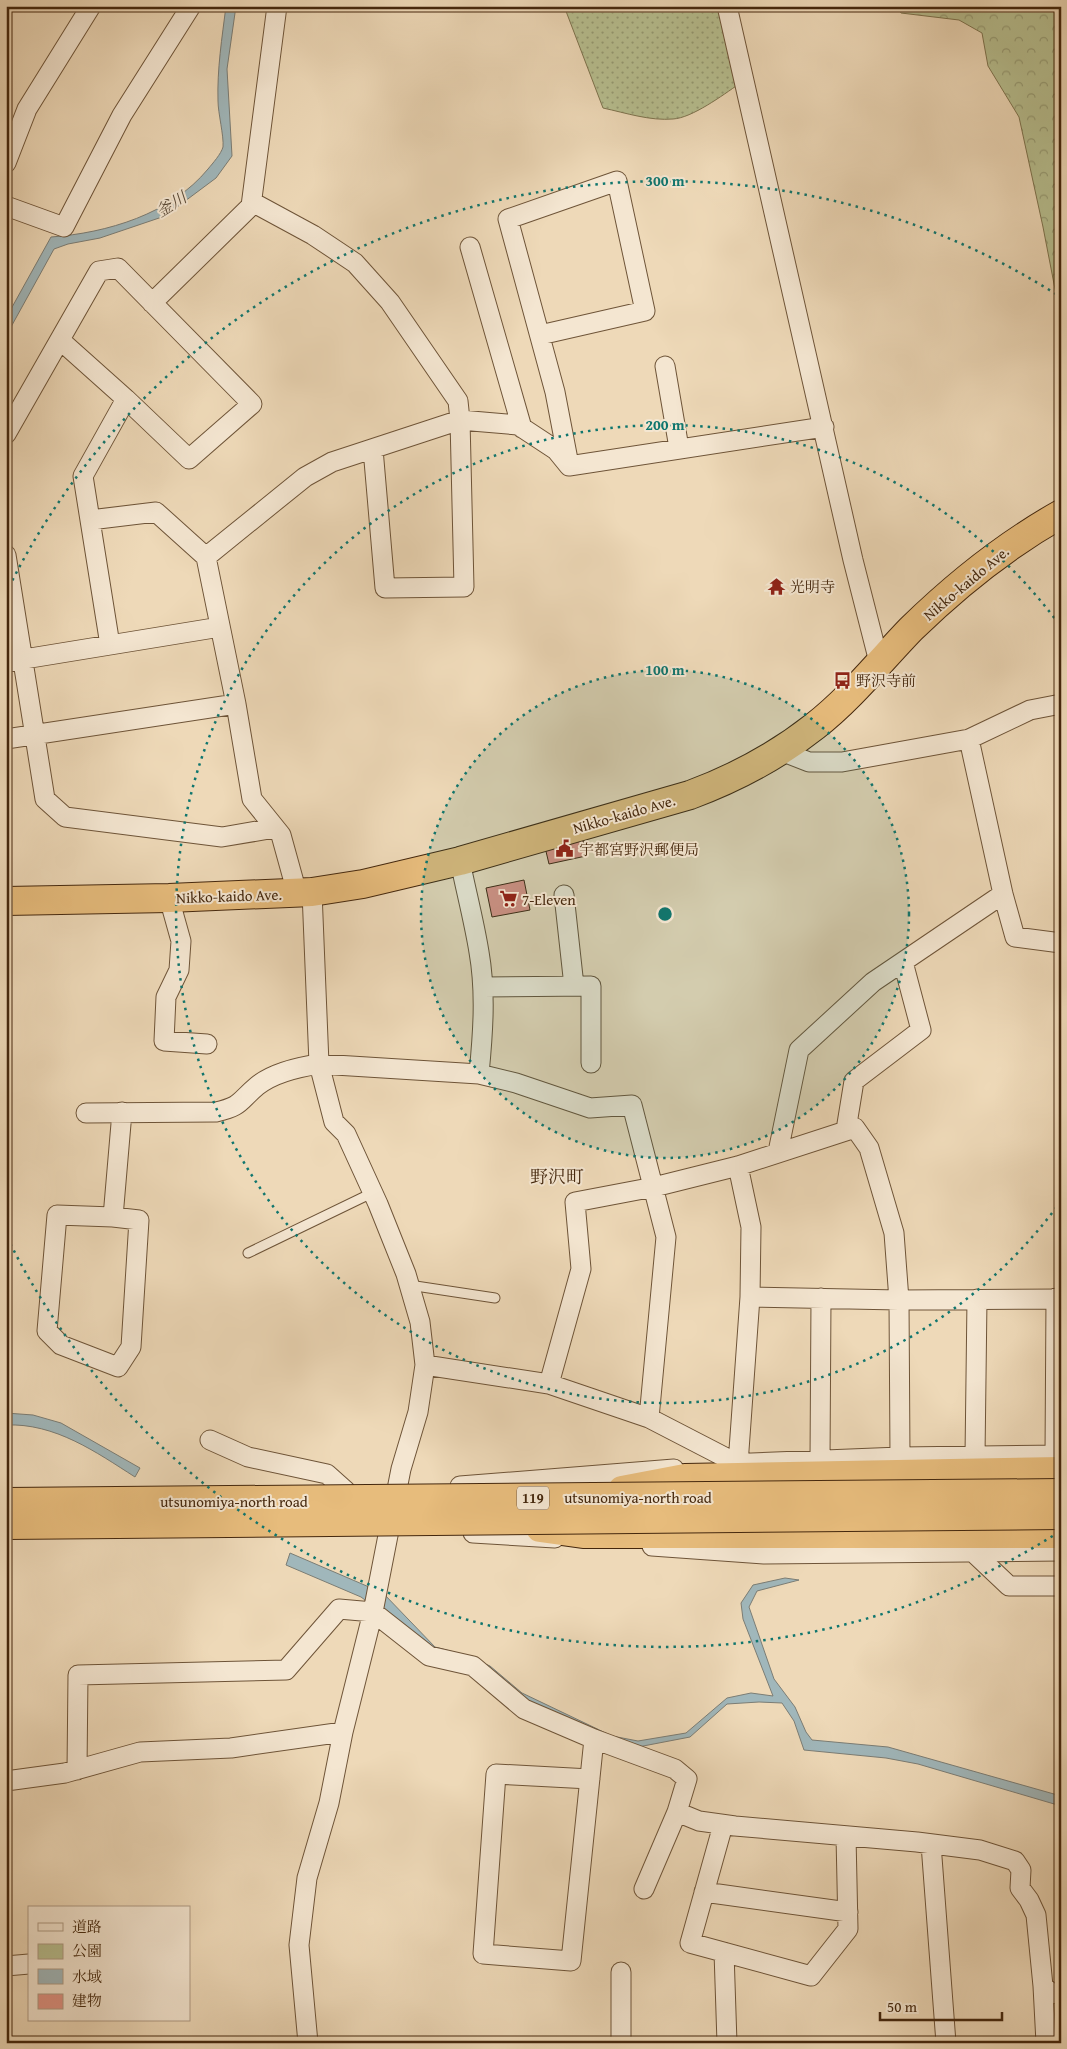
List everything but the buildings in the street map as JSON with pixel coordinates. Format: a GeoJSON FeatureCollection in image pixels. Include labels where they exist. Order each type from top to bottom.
{"type":"FeatureCollection","features":[{"type":"Feature","properties":{"kind":"highway","name":"Nikko-kaido Ave."},"geometry":{"type":"LineString","coordinates":[[6,901],[169,898],[304,892],[372,882],[460,861],[690,795],[725,782],[781,751],[816,725],[845,699],[879,662],[945,597],[1019,540],[1061,514]]}},
{"type":"Feature","properties":{"kind":"highway"},"geometry":{"type":"LineString","coordinates":[[586,1497],[684,1478],[1059,1460]]}},
{"type":"Feature","properties":{"kind":"highway","name":"utsunomiya-north road"},"geometry":{"type":"LineString","coordinates":[[6,1502],[335,1501],[1061,1493]]}},
{"type":"Feature","properties":{"kind":"highway","name":"utsunomiya-north road"},"geometry":{"type":"LineString","coordinates":[[6,1525],[1061,1515]]}},
{"type":"Feature","properties":{"kind":"highway"},"geometry":{"type":"LineString","coordinates":[[487,1520],[583,1534],[1061,1534]]}},
{"type":"Feature","properties":{"kind":"street"},"geometry":{"type":"LineString","coordinates":[[6,163],[27,110],[91,6]]}},
{"type":"Feature","properties":{"kind":"street"},"geometry":{"type":"LineString","coordinates":[[7,207],[64,227],[122,115],[191,6]]}},
{"type":"Feature","properties":{"kind":"street"},"geometry":{"type":"LineString","coordinates":[[251,206],[276,6]]}},
{"type":"Feature","properties":{"kind":"street"},"geometry":{"type":"LineString","coordinates":[[727,6],[853,560],[879,662]]}},
{"type":"Feature","properties":{"kind":"street"},"geometry":{"type":"LineString","coordinates":[[540,335],[645,311],[617,181],[508,219],[555,392],[569,466]]}},
{"type":"Feature","properties":{"kind":"street"},"geometry":{"type":"LineString","coordinates":[[152,303],[254,203],[313,235],[354,263],[390,302],[458,401],[464,587],[385,588],[372,449]]}},
{"type":"Feature","properties":{"kind":"street"},"geometry":{"type":"LineString","coordinates":[[470,247],[522,428]]}},
{"type":"Feature","properties":{"kind":"street"},"geometry":{"type":"LineString","coordinates":[[6,434],[99,271],[118,268],[252,404],[189,459],[60,340]]}},
{"type":"Feature","properties":{"kind":"street"},"geometry":{"type":"LineString","coordinates":[[665,366],[679,448]]}},
{"type":"Feature","properties":{"kind":"street"},"geometry":{"type":"LineString","coordinates":[[110,645],[83,476],[126,399]]}},
{"type":"Feature","properties":{"kind":"street"},"geometry":{"type":"LineString","coordinates":[[206,557],[305,477],[332,462],[460,420],[518,425],[556,450],[569,466]]}},
{"type":"Feature","properties":{"kind":"street"},"geometry":{"type":"LineString","coordinates":[[569,466],[824,426]]}},
{"type":"Feature","properties":{"kind":"street"},"geometry":{"type":"LineString","coordinates":[[90,520],[156,512],[206,557],[236,704],[252,800],[281,835],[304,892],[319,1064],[334,1122],[346,1134],[372,1193],[409,1285],[420,1322],[425,1366],[418,1412],[397,1491],[373,1612],[343,1732],[329,1803],[307,1878],[299,1945],[308,2043]]}},
{"type":"Feature","properties":{"kind":"street"},"geometry":{"type":"LineString","coordinates":[[6,555],[14,660],[34,735],[45,799],[65,817],[222,837],[275,828]]}},
{"type":"Feature","properties":{"kind":"street"},"geometry":{"type":"LineString","coordinates":[[14,660],[220,627]]}},
{"type":"Feature","properties":{"kind":"street"},"geometry":{"type":"LineString","coordinates":[[6,739],[236,704]]}},
{"type":"Feature","properties":{"kind":"street"},"geometry":{"type":"LineString","coordinates":[[781,751],[810,762],[842,762],[969,739],[1030,710],[1061,704]]}},
{"type":"Feature","properties":{"kind":"street"},"geometry":{"type":"LineString","coordinates":[[969,739],[1003,894],[1015,937],[1061,943]]}},
{"type":"Feature","properties":{"kind":"street"},"geometry":{"type":"LineString","coordinates":[[460,861],[480,953],[484,1024],[479,1074]]}},
{"type":"Feature","properties":{"kind":"street"},"geometry":{"type":"LineString","coordinates":[[778,1152],[799,1050],[873,982],[1003,894]]}},
{"type":"Feature","properties":{"kind":"street"},"geometry":{"type":"LineString","coordinates":[[564,895],[574,986]]}},
{"type":"Feature","properties":{"kind":"street"},"geometry":{"type":"LineString","coordinates":[[169,898],[181,941],[179,970],[166,997],[164,1041],[207,1044]]}},
{"type":"Feature","properties":{"kind":"street"},"geometry":{"type":"LineString","coordinates":[[846,1130],[854,1081],[921,1030],[903,962]]}},
{"type":"Feature","properties":{"kind":"street"},"geometry":{"type":"LineString","coordinates":[[483,987],[591,986],[591,1063]]}},
{"type":"Feature","properties":{"kind":"street"},"geometry":{"type":"LineString","coordinates":[[86,1112],[216,1112],[233,1108],[244,1100],[258,1085],[301,1066],[319,1064],[479,1074],[516,1083],[590,1108],[632,1105],[666,1237],[648,1418]]}},
{"type":"Feature","properties":{"kind":"street"},"geometry":{"type":"LineString","coordinates":[[113,1218],[122,1112]]}},
{"type":"Feature","properties":{"kind":"street"},"geometry":{"type":"LineString","coordinates":[[549,1384],[581,1268],[575,1202],[654,1187],[738,1166],[855,1128],[869,1148],[894,1233],[899,1300],[900,1457]]}},
{"type":"Feature","properties":{"kind":"street"},"geometry":{"type":"LineString","coordinates":[[738,1166],[751,1227],[750,1297],[738,1464]]}},
{"type":"Feature","properties":{"kind":"street"},"geometry":{"type":"LineString","coordinates":[[57,1216],[113,1218],[139,1220],[131,1346],[118,1367],[61,1345],[47,1331],[57,1216]]}},
{"type":"Feature","properties":{"kind":"street"},"geometry":{"type":"LineString","coordinates":[[6,1493],[397,1491],[738,1464],[820,1460],[976,1456],[1059,1460],[1058,1298],[899,1300],[750,1297]]}},
{"type":"Feature","properties":{"kind":"street"},"geometry":{"type":"LineString","coordinates":[[820,1460],[821,1298]]}},
{"type":"Feature","properties":{"kind":"street"},"geometry":{"type":"LineString","coordinates":[[976,1456],[977,1299]]}},
{"type":"Feature","properties":{"kind":"street"},"geometry":{"type":"LineString","coordinates":[[425,1366],[549,1384],[648,1418],[738,1464]]}},
{"type":"Feature","properties":{"kind":"street"},"geometry":{"type":"LineString","coordinates":[[210,1440],[248,1457],[327,1474],[346,1491]]}},
{"type":"Feature","properties":{"kind":"street"},"geometry":{"type":"LineString","coordinates":[[6,1535],[389,1530],[482,1533],[764,1554],[1061,1551]]}},
{"type":"Feature","properties":{"kind":"street"},"geometry":{"type":"LineString","coordinates":[[973,1552],[1010,1586],[1061,1586]]}},
{"type":"Feature","properties":{"kind":"street"},"geometry":{"type":"LineString","coordinates":[[77,1770],[78,1675],[286,1670],[339,1609],[373,1612],[429,1656],[473,1666],[524,1709],[594,1739],[675,1769],[687,1779],[677,1812],[644,1889]]}},
{"type":"Feature","properties":{"kind":"street"},"geometry":{"type":"LineString","coordinates":[[6,1781],[65,1774],[140,1752],[231,1748],[343,1732]]}},
{"type":"Feature","properties":{"kind":"street"},"geometry":{"type":"LineString","coordinates":[[590,1780],[496,1774],[483,1954],[571,1961],[590,1780],[594,1739]]}},
{"type":"Feature","properties":{"kind":"street"},"geometry":{"type":"LineString","coordinates":[[677,1812],[699,1821],[980,1850],[1015,1861],[1021,1870],[1020,1888],[1029,1900],[1036,1915],[1046,2043]]}},
{"type":"Feature","properties":{"kind":"street"},"geometry":{"type":"LineString","coordinates":[[723,1824],[690,1943],[811,1976],[848,1929],[846,1836]]}},
{"type":"Feature","properties":{"kind":"street"},"geometry":{"type":"LineString","coordinates":[[931,1844],[946,2043]]}},
{"type":"Feature","properties":{"kind":"street"},"geometry":{"type":"LineString","coordinates":[[704,1892],[848,1912]]}},
{"type":"Feature","properties":{"kind":"street"},"geometry":{"type":"LineString","coordinates":[[724,1952],[727,2043]]}},
{"type":"Feature","properties":{"kind":"street"},"geometry":{"type":"LineString","coordinates":[[6,1966],[28,1964]]}},
{"type":"Feature","properties":{"kind":"street"},"geometry":{"type":"LineString","coordinates":[[621,1972],[621,2043]]}},
{"type":"Feature","properties":{"kind":"street"},"geometry":{"type":"LineString","coordinates":[[1042,1986],[1051,1993],[1061,1994]]}},
{"type":"Feature","properties":{"kind":"lane"},"geometry":{"type":"LineString","coordinates":[[248,1253],[372,1193]]}},
{"type":"Feature","properties":{"kind":"lane"},"geometry":{"type":"LineString","coordinates":[[409,1285],[494,1298]]}},
{"type":"Feature","properties":{"kind":"green space"},"geometry":{"type":"Polygon","coordinates":[[[564,6],[721,6],[739,84],[707,105],[681,118],[656,119],[603,108],[564,6]]]}},
{"type":"Feature","properties":{"kind":"green space"},"geometry":{"type":"Polygon","coordinates":[[[896,6],[1061,6],[1061,320],[1019,117],[988,66],[982,33],[959,20],[901,13],[896,6]]]}},
{"type":"Feature","properties":{"kind":"water","name":"釜川"},"geometry":{"type":"Polygon","coordinates":[[[226,6],[236,6],[227,69],[232,156],[216,178],[165,216],[100,238],[68,244],[54,249],[6,336],[6,318],[51,237],[72,235],[116,226],[157,209],[193,185],[219,155],[223,142],[218,106],[218,77],[226,6]]]}},
{"type":"Feature","properties":{"kind":"water"},"geometry":{"type":"Polygon","coordinates":[[[6,1413],[33,1415],[61,1423],[140,1468],[135,1477],[90,1449],[58,1434],[24,1426],[6,1425],[6,1413]]]}},
{"type":"Feature","properties":{"kind":"water"},"geometry":{"type":"Polygon","coordinates":[[[290,1553],[383,1593],[435,1647],[465,1655],[490,1666],[522,1693],[612,1736],[638,1741],[686,1733],[727,1698],[751,1693],[773,1696],[743,1619],[741,1603],[753,1585],[785,1578],[799,1580],[757,1591],[749,1607],[774,1679],[795,1707],[806,1732],[812,1740],[888,1747],[1061,1796],[1061,1806],[918,1764],[886,1758],[804,1750],[794,1721],[782,1703],[727,1704],[690,1737],[638,1747],[525,1705],[435,1652],[361,1597],[286,1565],[290,1553]]]}},
{"type":"Feature","properties":{"kind":"place","name":"光明寺"},"geometry":{"type":"Point","coordinates":[776,586]}},
{"type":"Feature","properties":{"kind":"place","name":"野沢寺前"},"geometry":{"type":"Point","coordinates":[842,680]}},
{"type":"Feature","properties":{"kind":"place","name":"宇都宮野沢郵便局"},"geometry":{"type":"Point","coordinates":[565,849]}},
{"type":"Feature","properties":{"kind":"place","name":"7-Eleven"},"geometry":{"type":"Point","coordinates":[508,899]}},
{"type":"Feature","properties":{"kind":"district","name":"野沢町"},"geometry":{"type":"Point","coordinates":[557,1176]}}]}
